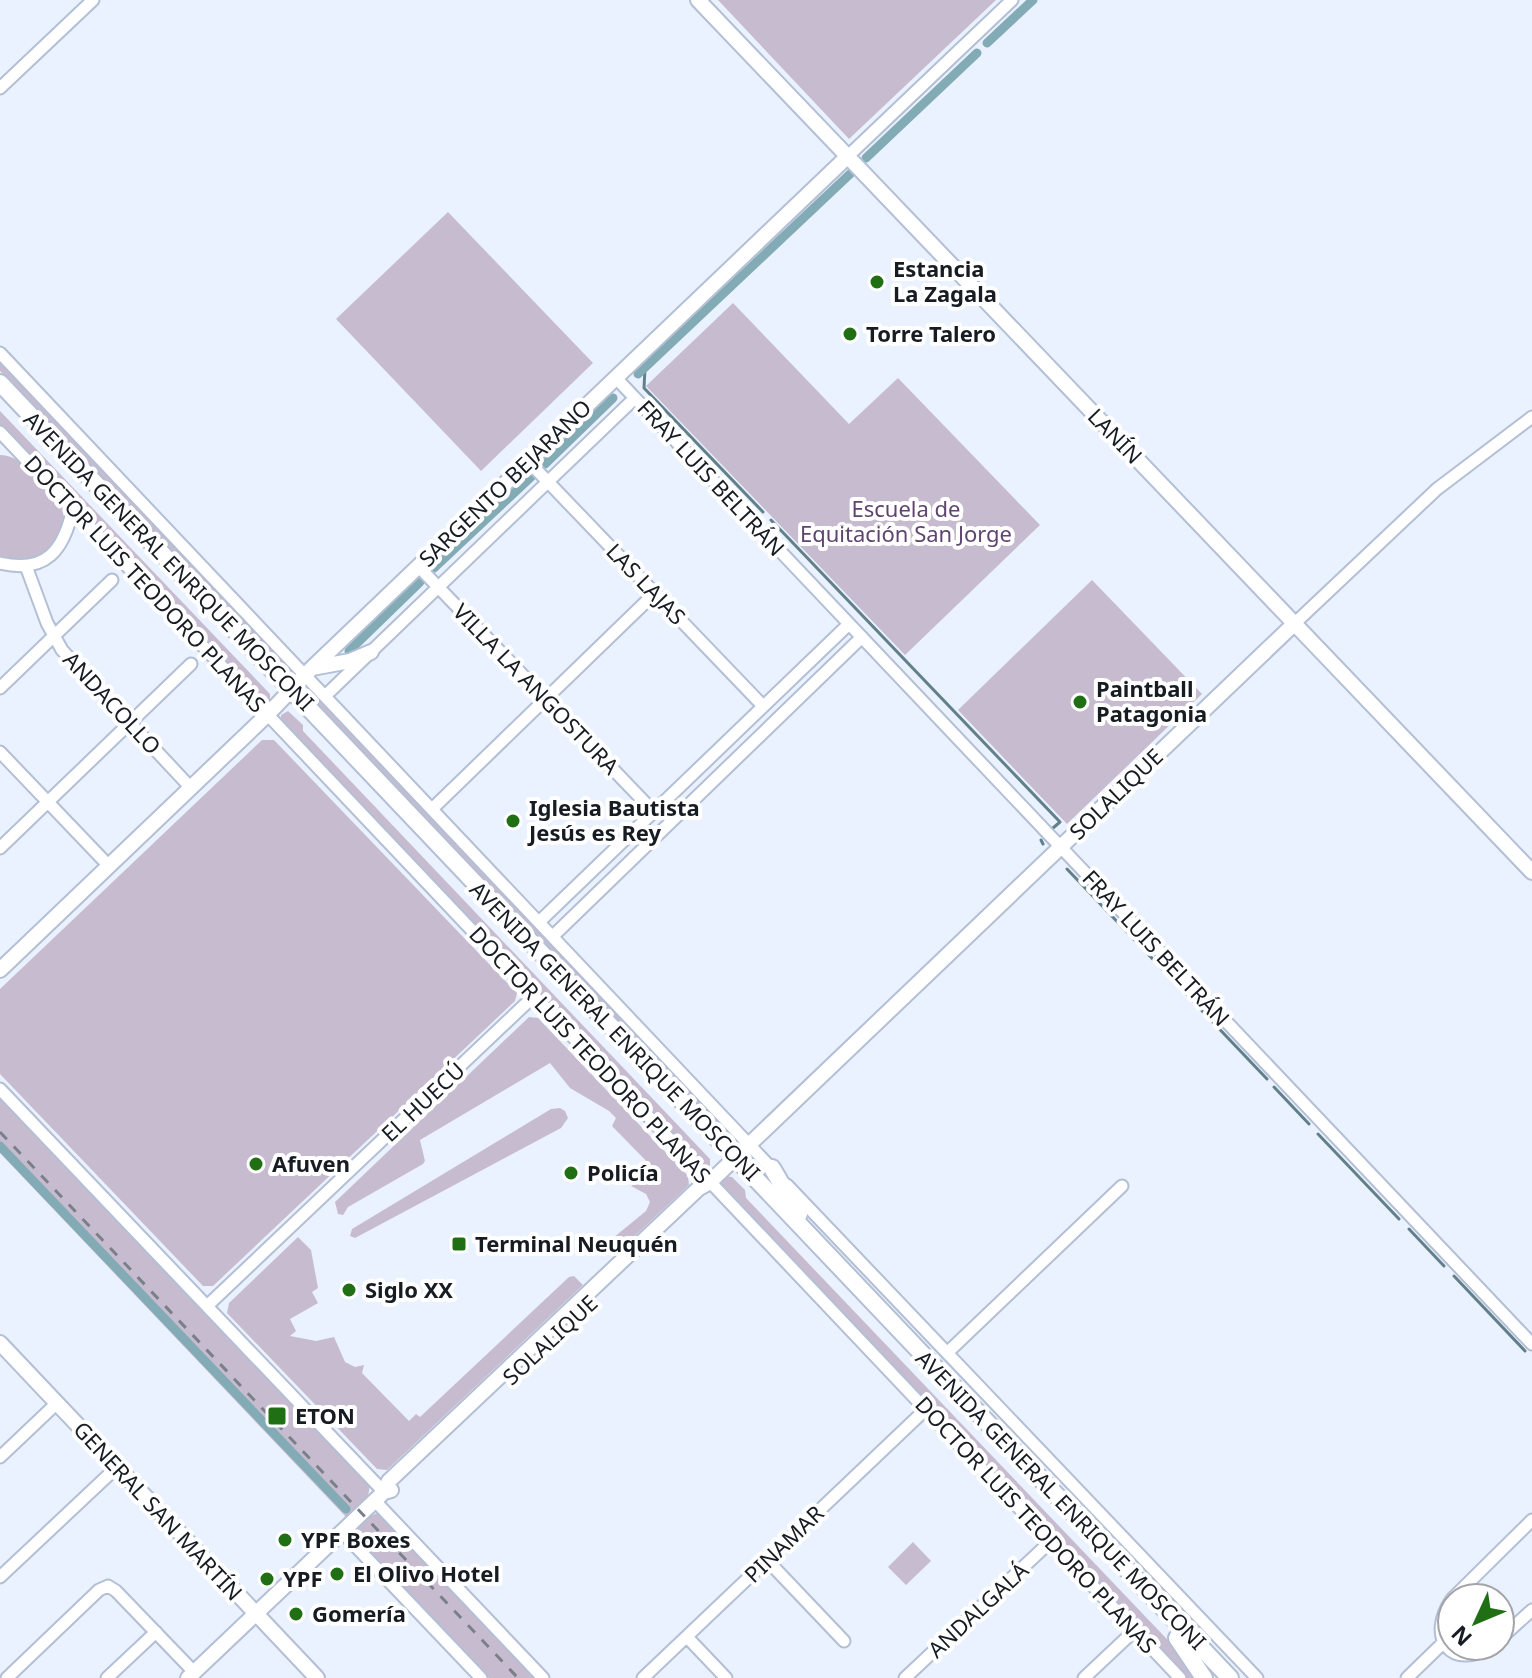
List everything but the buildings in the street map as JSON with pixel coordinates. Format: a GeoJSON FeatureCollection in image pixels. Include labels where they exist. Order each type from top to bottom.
{"type":"FeatureCollection","features":[{"type":"Feature","properties":{"kind":"highway","name":"AVENIDA GENERAL ENRIQUE MOSCONI"},"geometry":{"type":"LineString","coordinates":[[0,383],[287,693]]}},
{"type":"Feature","properties":{"kind":"highway","name":"AVENIDA GENERAL ENRIQUE MOSCONI"},"geometry":{"type":"LineString","coordinates":[[0,398],[287,693],[732,1161],[1215,1678]]}},
{"type":"Feature","properties":{"kind":"highway","name":"AVENIDA GENERAL ENRIQUE MOSCONI"},"geometry":{"type":"LineString","coordinates":[[732,1161],[828,1255],[1230,1678]]}},
{"type":"Feature","properties":{"kind":"highway"},"geometry":{"type":"LineString","coordinates":[[772,1168],[828,1255]]}},
{"type":"Feature","properties":{"kind":"highway"},"geometry":{"type":"LineString","coordinates":[[1177,1638],[1204,1678]]}},
{"type":"Feature","properties":{"kind":"main road","name":"LANÍN"},"geometry":{"type":"LineString","coordinates":[[698,0],[1532,872]]}},
{"type":"Feature","properties":{"kind":"main road","name":"SARGENTO BEJARANO"},"geometry":{"type":"LineString","coordinates":[[0,970],[268,714],[308,671],[847,157]]}},
{"type":"Feature","properties":{"kind":"main road","name":"SOLALIQUE"},"geometry":{"type":"LineString","coordinates":[[191,1675],[380,1497],[389,1481],[699,1188],[710,1182],[1294,624]]}},
{"type":"Feature","properties":{"kind":"main road"},"geometry":{"type":"LineString","coordinates":[[308,671],[350,661],[371,652]]}},
{"type":"Feature","properties":{"kind":"main road","name":"GENERAL SAN MARTÍN"},"geometry":{"type":"LineString","coordinates":[[0,1343],[317,1678]]}},
{"type":"Feature","properties":{"kind":"street"},"geometry":{"type":"LineString","coordinates":[[0,88],[93,0]]}},
{"type":"Feature","properties":{"kind":"street","name":"SARGENTO BEJARANO"},"geometry":{"type":"LineString","coordinates":[[847,157],[1012,0]]}},
{"type":"Feature","properties":{"kind":"street"},"geometry":{"type":"LineString","coordinates":[[0,353],[308,671],[325,696],[1257,1678]]}},
{"type":"Feature","properties":{"kind":"street","name":"FRAY LUIS BELTRÁN"},"geometry":{"type":"LineString","coordinates":[[616,378],[1532,1344]]}},
{"type":"Feature","properties":{"kind":"street","name":"SARGENTO BEJARANO"},"geometry":{"type":"LineString","coordinates":[[325,696],[635,398]]}},
{"type":"Feature","properties":{"kind":"street","name":"SOLALIQUE"},"geometry":{"type":"LineString","coordinates":[[1294,624],[1429,495],[1532,417]]}},
{"type":"Feature","properties":{"kind":"street","name":"DOCTOR LUIS TEODORO PLANAS"},"geometry":{"type":"LineString","coordinates":[[0,432],[1180,1678]]}},
{"type":"Feature","properties":{"kind":"street"},"geometry":{"type":"LineString","coordinates":[[0,449],[14,446]]}},
{"type":"Feature","properties":{"kind":"street","name":"LAS LAJAS"},"geometry":{"type":"LineString","coordinates":[[528,461],[763,706]]}},
{"type":"Feature","properties":{"kind":"street"},"geometry":{"type":"LineString","coordinates":[[0,563],[26,566],[49,557],[67,533],[73,508]]}},
{"type":"Feature","properties":{"kind":"street","name":"ANDACOLLO"},"geometry":{"type":"LineString","coordinates":[[26,566],[54,636],[78,669],[191,788]]}},
{"type":"Feature","properties":{"kind":"street","name":"VILLA LA ANGOSTURA"},"geometry":{"type":"LineString","coordinates":[[418,566],[654,812]]}},
{"type":"Feature","properties":{"kind":"street"},"geometry":{"type":"LineString","coordinates":[[0,688],[112,580]]}},
{"type":"Feature","properties":{"kind":"street"},"geometry":{"type":"LineString","coordinates":[[432,809],[655,593]]}},
{"type":"Feature","properties":{"kind":"street"},"geometry":{"type":"LineString","coordinates":[[539,922],[849,624]]}},
{"type":"Feature","properties":{"kind":"street"},"geometry":{"type":"LineString","coordinates":[[553,936],[862,637]]}},
{"type":"Feature","properties":{"kind":"street"},"geometry":{"type":"LineString","coordinates":[[0,848],[191,664]]}},
{"type":"Feature","properties":{"kind":"street"},"geometry":{"type":"LineString","coordinates":[[0,752],[109,866]]}},
{"type":"Feature","properties":{"kind":"street","name":"EL HUECÚ"},"geometry":{"type":"LineString","coordinates":[[207,1306],[534,996]]}},
{"type":"Feature","properties":{"kind":"street"},"geometry":{"type":"LineString","coordinates":[[0,1089],[207,1306],[543,1678]]}},
{"type":"Feature","properties":{"kind":"street"},"geometry":{"type":"LineString","coordinates":[[947,1353],[1122,1186]]}},
{"type":"Feature","properties":{"kind":"street"},"geometry":{"type":"LineString","coordinates":[[0,1457],[57,1403]]}},
{"type":"Feature","properties":{"kind":"street","name":"PINAMAR"},"geometry":{"type":"LineString","coordinates":[[643,1678],[926,1409]]}},
{"type":"Feature","properties":{"kind":"street"},"geometry":{"type":"LineString","coordinates":[[0,1577],[117,1467]]}},
{"type":"Feature","properties":{"kind":"street"},"geometry":{"type":"LineString","coordinates":[[1470,1582],[1532,1520]]}},
{"type":"Feature","properties":{"kind":"street"},"geometry":{"type":"LineString","coordinates":[[342,1532],[481,1678]]}},
{"type":"Feature","properties":{"kind":"street","name":"ANDALGALÁ"},"geometry":{"type":"LineString","coordinates":[[906,1678],[1051,1541]]}},
{"type":"Feature","properties":{"kind":"street"},"geometry":{"type":"LineString","coordinates":[[767,1560],[844,1641]]}},
{"type":"Feature","properties":{"kind":"street"},"geometry":{"type":"LineString","coordinates":[[7,1678],[99,1590],[108,1586],[156,1632],[191,1675]]}},
{"type":"Feature","properties":{"kind":"street"},"geometry":{"type":"LineString","coordinates":[[1516,1624],[1532,1610]]}},
{"type":"Feature","properties":{"kind":"street"},"geometry":{"type":"LineString","coordinates":[[1084,1678],[1135,1630]]}},
{"type":"Feature","properties":{"kind":"street"},"geometry":{"type":"LineString","coordinates":[[107,1678],[156,1632]]}},
{"type":"Feature","properties":{"kind":"street"},"geometry":{"type":"LineString","coordinates":[[687,1637],[726,1678]]}},
{"type":"Feature","properties":{"kind":"street"},"geometry":{"type":"LineString","coordinates":[[1407,1678],[1436,1650]]}},
{"type":"Feature","properties":{"kind":"green space"},"geometry":{"type":"Polygon","coordinates":[[[718,0],[996,0],[849,139],[718,0]]]}},
{"type":"Feature","properties":{"kind":"green space"},"geometry":{"type":"Polygon","coordinates":[[[448,212],[593,363],[481,471],[336,319],[448,212]]]}},
{"type":"Feature","properties":{"kind":"green space","name":"Escuela de Equitación San Jorge"},"geometry":{"type":"Polygon","coordinates":[[[733,303],[849,424],[898,378],[1040,525],[905,655],[646,386],[733,303]]]}},
{"type":"Feature","properties":{"kind":"green space"},"geometry":{"type":"Polygon","coordinates":[[[0,360],[292,667],[290,675],[287,676],[273,664],[273,658],[0,371],[0,360]]]}},
{"type":"Feature","properties":{"kind":"green space"},"geometry":{"type":"Polygon","coordinates":[[[0,411],[270,694],[270,702],[262,702],[0,426],[0,411]]]}},
{"type":"Feature","properties":{"kind":"green space"},"geometry":{"type":"Polygon","coordinates":[[[0,455],[9,456],[26,467],[62,507],[62,527],[52,546],[32,558],[0,557],[0,455]]]}},
{"type":"Feature","properties":{"kind":"green space","name":"Paintball Patagonia"},"geometry":{"type":"Polygon","coordinates":[[[1092,580],[1202,694],[1067,824],[958,710],[1092,580]]]}},
{"type":"Feature","properties":{"kind":"green space"},"geometry":{"type":"Polygon","coordinates":[[[311,689],[735,1135],[733,1142],[729,1143],[307,695],[307,690],[311,689]]]}},
{"type":"Feature","properties":{"kind":"green space"},"geometry":{"type":"Polygon","coordinates":[[[288,711],[303,725],[303,731],[710,1159],[710,1167],[705,1169],[281,722],[281,715],[288,711]]]}},
{"type":"Feature","properties":{"kind":"green space"},"geometry":{"type":"Polygon","coordinates":[[[262,740],[274,740],[517,993],[515,1001],[213,1286],[203,1286],[0,1074],[0,989],[262,740]]]}},
{"type":"Feature","properties":{"kind":"green space"},"geometry":{"type":"Polygon","coordinates":[[[529,1017],[538,1018],[688,1176],[689,1185],[620,1250],[613,1238],[646,1211],[650,1202],[646,1194],[631,1186],[657,1172],[612,1126],[616,1118],[570,1088],[550,1063],[420,1140],[423,1164],[348,1207],[343,1215],[338,1214],[335,1202],[529,1017]]]}},
{"type":"Feature","properties":{"kind":"green space"},"geometry":{"type":"Polygon","coordinates":[[[0,1097],[370,1485],[368,1496],[346,1517],[0,1153],[0,1097]]]}},
{"type":"Feature","properties":{"kind":"green space"},"geometry":{"type":"Polygon","coordinates":[[[560,1108],[568,1118],[561,1128],[355,1238],[350,1236],[352,1229],[551,1109],[560,1108]]]}},
{"type":"Feature","properties":{"kind":"green space"},"geometry":{"type":"Polygon","coordinates":[[[725,1176],[732,1177],[745,1190],[746,1198],[1184,1657],[1200,1678],[1187,1678],[723,1189],[720,1184],[725,1176]]]}},
{"type":"Feature","properties":{"kind":"green space"},"geometry":{"type":"Polygon","coordinates":[[[298,1237],[311,1250],[318,1288],[312,1292],[318,1303],[290,1319],[296,1331],[290,1336],[316,1341],[334,1337],[345,1362],[355,1367],[364,1365],[362,1373],[409,1421],[416,1414],[420,1417],[569,1277],[574,1276],[583,1285],[387,1470],[377,1469],[227,1313],[229,1303],[298,1237]]]}},
{"type":"Feature","properties":{"kind":"green space"},"geometry":{"type":"Polygon","coordinates":[[[380,1513],[538,1678],[489,1678],[355,1537],[364,1521],[380,1513]]]}},
{"type":"Feature","properties":{"kind":"green space"},"geometry":{"type":"Polygon","coordinates":[[[913,1542],[931,1561],[906,1585],[888,1567],[913,1542]]]}},
{"type":"Feature","properties":{"kind":"waterway"},"geometry":{"type":"LineString","coordinates":[[987,43],[1033,0]]}},
{"type":"Feature","properties":{"kind":"waterway"},"geometry":{"type":"LineString","coordinates":[[866,158],[977,53]]}},
{"type":"Feature","properties":{"kind":"waterway"},"geometry":{"type":"LineString","coordinates":[[638,374],[850,174]]}},
{"type":"Feature","properties":{"kind":"waterway"},"geometry":{"type":"LineString","coordinates":[[645,368],[644,388],[763,512]]}},
{"type":"Feature","properties":{"kind":"waterway"},"geometry":{"type":"LineString","coordinates":[[545,464],[613,398]]}},
{"type":"Feature","properties":{"kind":"waterway"},"geometry":{"type":"LineString","coordinates":[[434,568],[531,477]]}},
{"type":"Feature","properties":{"kind":"waterway"},"geometry":{"type":"LineString","coordinates":[[771,520],[1060,822],[1053,828]]}},
{"type":"Feature","properties":{"kind":"waterway"},"geometry":{"type":"LineString","coordinates":[[349,651],[420,582]]}},
{"type":"Feature","properties":{"kind":"waterway"},"geometry":{"type":"LineString","coordinates":[[1041,840],[1043,844]]}},
{"type":"Feature","properties":{"kind":"waterway"},"geometry":{"type":"LineString","coordinates":[[1067,869],[1267,1079]]}},
{"type":"Feature","properties":{"kind":"waterway"},"geometry":{"type":"LineString","coordinates":[[1274,1087],[1309,1124]]}},
{"type":"Feature","properties":{"kind":"waterway"},"geometry":{"type":"LineString","coordinates":[[1318,1134],[1399,1219]]}},
{"type":"Feature","properties":{"kind":"waterway"},"geometry":{"type":"LineString","coordinates":[[0,1146],[346,1509]]}},
{"type":"Feature","properties":{"kind":"waterway"},"geometry":{"type":"LineString","coordinates":[[1409,1229],[1444,1266]]}},
{"type":"Feature","properties":{"kind":"waterway"},"geometry":{"type":"LineString","coordinates":[[1454,1276],[1525,1351]]}},
{"type":"Feature","properties":{"kind":"railway"},"geometry":{"type":"LineString","coordinates":[[0,1132],[518,1678]]}},
{"type":"Feature","properties":{"kind":"place","name":"Estancia La Zagala"},"geometry":{"type":"Point","coordinates":[877,282]}},
{"type":"Feature","properties":{"kind":"place","name":"Torre Talero"},"geometry":{"type":"Point","coordinates":[850,334]}},
{"type":"Feature","properties":{"kind":"place","name":"Paintball Patagonia"},"geometry":{"type":"Point","coordinates":[1080,702]}},
{"type":"Feature","properties":{"kind":"place","name":"Iglesia Bautista Jesús es Rey"},"geometry":{"type":"Point","coordinates":[513,821]}},
{"type":"Feature","properties":{"kind":"place","name":"Afuven"},"geometry":{"type":"Point","coordinates":[256,1164]}},
{"type":"Feature","properties":{"kind":"place","name":"Policía"},"geometry":{"type":"Point","coordinates":[571,1173]}},
{"type":"Feature","properties":{"kind":"place","name":"Terminal Neuquén"},"geometry":{"type":"Point","coordinates":[459,1244]}},
{"type":"Feature","properties":{"kind":"place","name":"Siglo XX"},"geometry":{"type":"Point","coordinates":[349,1290]}},
{"type":"Feature","properties":{"kind":"place","name":"ETON"},"geometry":{"type":"Point","coordinates":[277,1416]}},
{"type":"Feature","properties":{"kind":"place","name":"YPF Boxes"},"geometry":{"type":"Point","coordinates":[285,1540]}},
{"type":"Feature","properties":{"kind":"place","name":"El Olivo Hotel"},"geometry":{"type":"Point","coordinates":[337,1574]}},
{"type":"Feature","properties":{"kind":"place","name":"YPF"},"geometry":{"type":"Point","coordinates":[267,1579]}},
{"type":"Feature","properties":{"kind":"place","name":"Gomería"},"geometry":{"type":"Point","coordinates":[296,1614]}}]}
